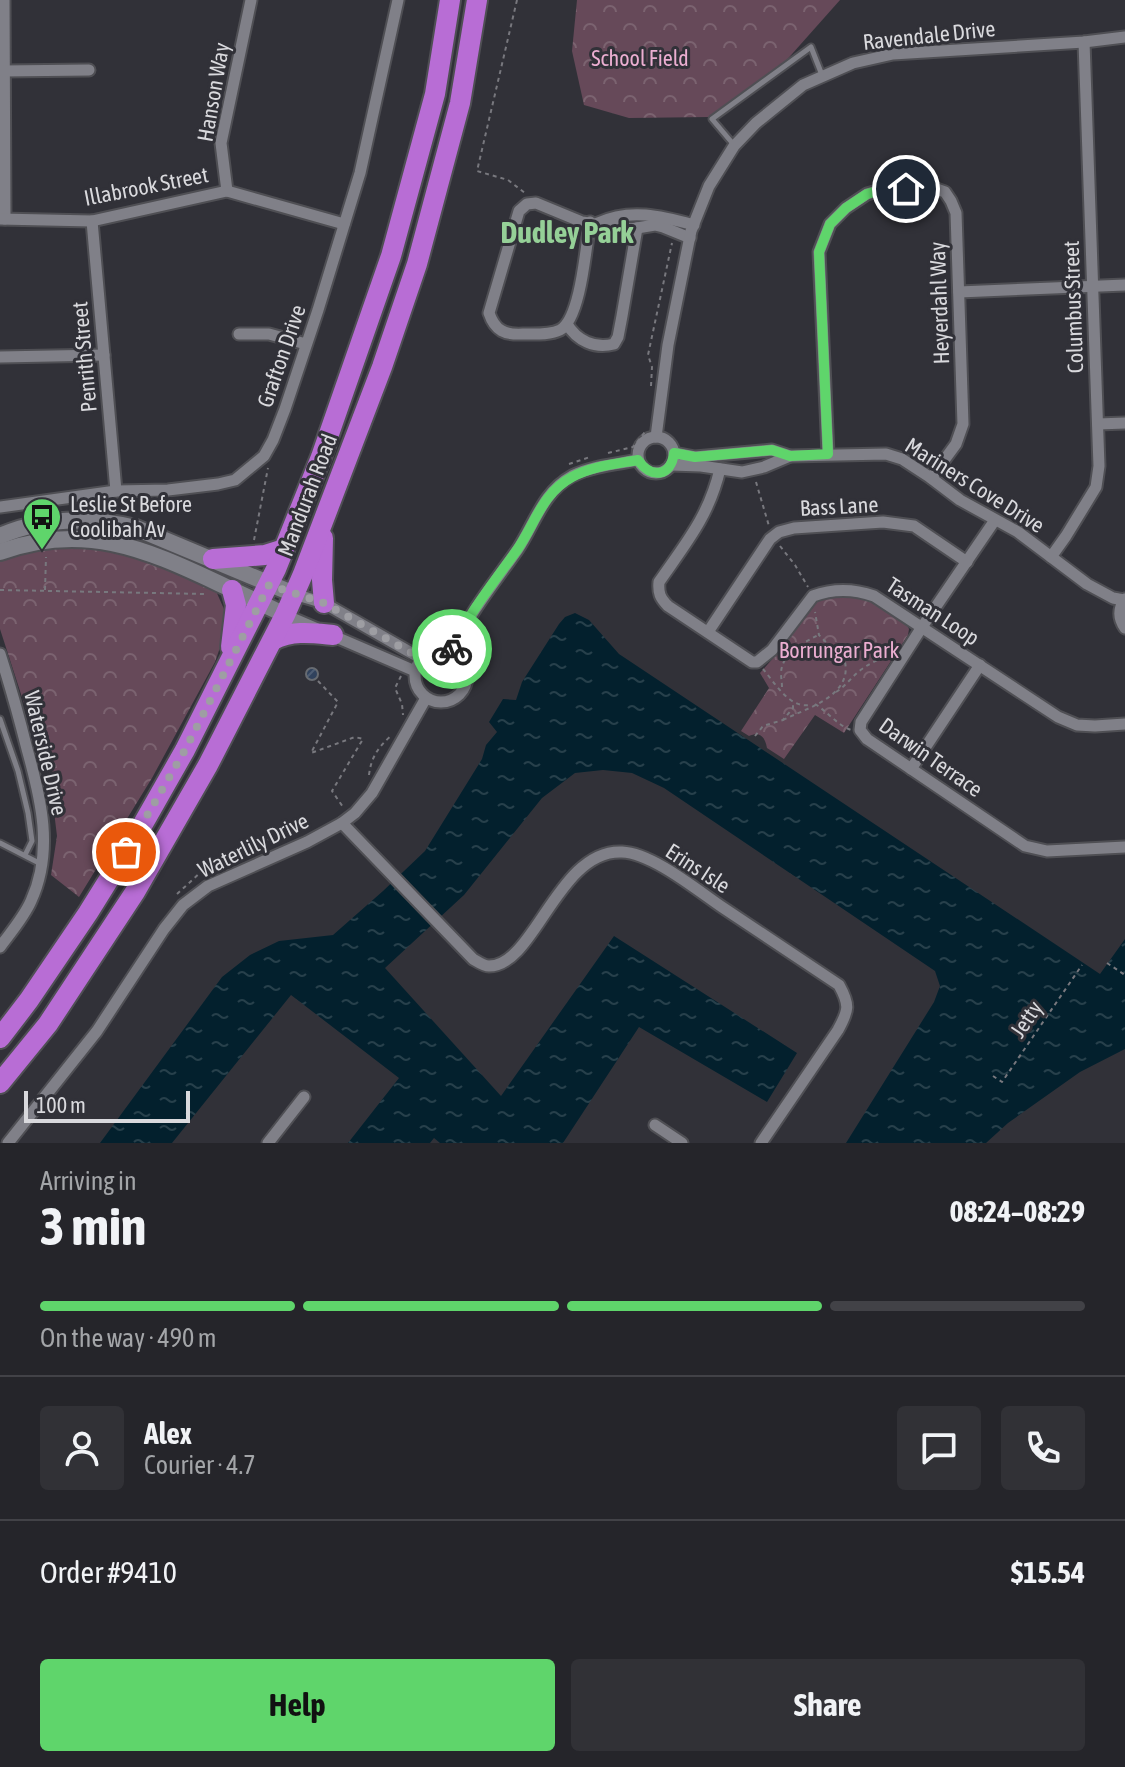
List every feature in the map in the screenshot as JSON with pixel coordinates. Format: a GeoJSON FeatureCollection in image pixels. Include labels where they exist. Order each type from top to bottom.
{"type":"FeatureCollection","features":[{"type":"Feature","properties":{"kind":"highway","name":"Mandurah Road"},"geometry":{"type":"LineString","coordinates":[[0,1038],[88,913],[139,831],[185,750],[265,594],[321,457],[391,256],[435,94],[450,0]]}},
{"type":"Feature","properties":{"kind":"highway","name":"Mandurah Road"},"geometry":{"type":"LineString","coordinates":[[0,1083],[48,1024],[135,892],[208,765],[285,615],[382,367],[417,264],[460,103],[477,0]]}},
{"type":"Feature","properties":{"kind":"highway"},"geometry":{"type":"LineString","coordinates":[[323,522],[324,603]]}},
{"type":"Feature","properties":{"kind":"highway"},"geometry":{"type":"LineString","coordinates":[[213,559],[265,555],[284,549]]}},
{"type":"Feature","properties":{"kind":"highway"},"geometry":{"type":"LineString","coordinates":[[228,666],[236,605],[232,590]]}},
{"type":"Feature","properties":{"kind":"highway"},"geometry":{"type":"LineString","coordinates":[[273,640],[298,633],[333,635]]}},
{"type":"Feature","properties":{"kind":"street"},"geometry":{"type":"LineString","coordinates":[[2,219],[4,0]]}},
{"type":"Feature","properties":{"kind":"street","name":"Hanson Way"},"geometry":{"type":"LineString","coordinates":[[227,191],[221,143],[251,0]]}},
{"type":"Feature","properties":{"kind":"street","name":"Grafton Drive"},"geometry":{"type":"LineString","coordinates":[[0,507],[116,491],[168,490],[218,484],[235,480],[264,456],[273,440],[306,344],[360,173],[398,0]]}},
{"type":"Feature","properties":{"kind":"street","name":"Ravendale Drive"},"geometry":{"type":"LineString","coordinates":[[656,437],[668,345],[694,225],[709,186],[734,146],[756,123],[803,85],[853,63],[893,54],[1125,37]]}},
{"type":"Feature","properties":{"kind":"street","name":"Columbus Street"},"geometry":{"type":"LineString","coordinates":[[1051,557],[1096,487],[1099,466],[1084,42]]}},
{"type":"Feature","properties":{"kind":"street"},"geometry":{"type":"LineString","coordinates":[[3,71],[89,70]]}},
{"type":"Feature","properties":{"kind":"street","name":"Heyerdahl Way"},"geometry":{"type":"LineString","coordinates":[[828,454],[819,252],[830,224],[867,194],[881,190],[931,187],[945,192],[956,213],[963,424],[956,444],[931,478]]}},
{"type":"Feature","properties":{"kind":"street","name":"Illabrook Street"},"geometry":{"type":"LineString","coordinates":[[2,219],[92,221],[227,191],[344,224]]}},
{"type":"Feature","properties":{"kind":"street"},"geometry":{"type":"LineString","coordinates":[[594,223],[573,315],[567,324],[550,333],[508,334],[499,330],[489,313],[519,211],[527,204],[536,203],[582,222],[594,223],[631,229],[655,225],[690,238]]}},
{"type":"Feature","properties":{"kind":"street"},"geometry":{"type":"LineString","coordinates":[[594,223],[635,213],[694,225]]}},
{"type":"Feature","properties":{"kind":"street","name":"Penrith Street"},"geometry":{"type":"LineString","coordinates":[[92,221],[116,491]]}},
{"type":"Feature","properties":{"kind":"street"},"geometry":{"type":"LineString","coordinates":[[567,324],[581,340],[597,345],[614,344],[618,337],[637,228]]}},
{"type":"Feature","properties":{"kind":"street"},"geometry":{"type":"LineString","coordinates":[[959,292],[1125,285]]}},
{"type":"Feature","properties":{"kind":"street"},"geometry":{"type":"LineString","coordinates":[[239,334],[269,334],[306,344]]}},
{"type":"Feature","properties":{"kind":"street"},"geometry":{"type":"LineString","coordinates":[[0,357],[104,355]]}},
{"type":"Feature","properties":{"kind":"street"},"geometry":{"type":"LineString","coordinates":[[1098,424],[1125,423]]}},
{"type":"Feature","properties":{"kind":"street"},"geometry":{"type":"LineString","coordinates":[[656,437],[671,444],[673,459],[662,472],[651,473],[638,460],[641,445],[656,437]]}},
{"type":"Feature","properties":{"kind":"street","name":"Mariners Cove Drive"},"geometry":{"type":"LineString","coordinates":[[673,459],[772,450],[790,456]]}},
{"type":"Feature","properties":{"kind":"street","name":"Mariners Cove Drive"},"geometry":{"type":"LineString","coordinates":[[673,459],[742,472],[790,456],[886,454],[902,459],[960,500],[1018,532],[1087,584],[1113,598],[1124,600]]}},
{"type":"Feature","properties":{"kind":"street"},"geometry":{"type":"LineString","coordinates":[[451,652],[462,629],[528,534],[541,505],[554,490],[572,477],[596,468],[638,460]]}},
{"type":"Feature","properties":{"kind":"street"},"geometry":{"type":"LineString","coordinates":[[720,469],[704,516],[659,582],[658,592],[668,606],[752,662],[757,662]]}},
{"type":"Feature","properties":{"kind":"street","name":"Darwin Terrace"},"geometry":{"type":"LineString","coordinates":[[995,520],[922,627],[861,722],[860,730],[867,739],[1025,846],[1047,851],[1125,847]]}},
{"type":"Feature","properties":{"kind":"street"},"geometry":{"type":"LineString","coordinates":[[0,536],[47,521],[116,523],[136,528],[213,559],[265,594],[285,615],[415,671]]}},
{"type":"Feature","properties":{"kind":"street","name":"Bass Lane"},"geometry":{"type":"LineString","coordinates":[[708,632],[770,539],[794,528],[883,522],[914,526],[967,562]]}},
{"type":"Feature","properties":{"kind":"street"},"geometry":{"type":"LineString","coordinates":[[0,552],[60,540],[121,544],[149,552],[232,590],[294,594],[324,603],[422,659]]}},
{"type":"Feature","properties":{"kind":"street","name":"Tasman Loop"},"geometry":{"type":"LineString","coordinates":[[757,662],[772,650],[813,596],[843,590],[863,592],[874,596],[1058,717],[1077,725],[1125,724]]}},
{"type":"Feature","properties":{"kind":"street"},"geometry":{"type":"LineString","coordinates":[[1124,600],[1119,612],[1125,628]]}},
{"type":"Feature","properties":{"kind":"street"},"geometry":{"type":"LineString","coordinates":[[440,650],[451,652],[459,658],[467,678],[457,697],[447,702],[436,702],[418,690],[415,671],[422,659],[440,650]]}},
{"type":"Feature","properties":{"kind":"street","name":"Waterside Drive"},"geometry":{"type":"LineString","coordinates":[[0,654],[3,677],[41,800],[44,837],[42,865],[31,901],[0,947]]}},
{"type":"Feature","properties":{"kind":"street"},"geometry":{"type":"LineString","coordinates":[[911,769],[980,665]]}},
{"type":"Feature","properties":{"kind":"street","name":"Waterlily Drive"},"geometry":{"type":"LineString","coordinates":[[8,1143],[97,1031],[183,905],[208,886],[307,842],[355,813],[372,793],[426,698]]}},
{"type":"Feature","properties":{"kind":"street","name":"Erins Isle"},"geometry":{"type":"LineString","coordinates":[[342,823],[473,959],[487,966],[502,964],[520,948],[573,874],[594,858],[621,852],[644,857],[673,874],[839,985],[846,998],[848,1012],[761,1143]]}},
{"type":"Feature","properties":{"kind":"street"},"geometry":{"type":"LineString","coordinates":[[268,1143],[304,1097]]}},
{"type":"Feature","properties":{"kind":"street"},"geometry":{"type":"LineString","coordinates":[[655,1125],[682,1143]]}},
{"type":"Feature","properties":{"kind":"lane"},"geometry":{"type":"LineString","coordinates":[[734,146],[712,119],[811,47],[823,76]]}},
{"type":"Feature","properties":{"kind":"lane"},"geometry":{"type":"LineString","coordinates":[[0,719],[18,771],[28,813],[32,841],[25,855]]}},
{"type":"Feature","properties":{"kind":"lane"},"geometry":{"type":"LineString","coordinates":[[0,843],[42,865]]}},
{"type":"Feature","properties":{"kind":"path"},"geometry":{"type":"LineString","coordinates":[[751,470],[769,526],[795,565]]}},
{"type":"Feature","properties":{"kind":"path"},"geometry":{"type":"LineString","coordinates":[[42,551],[46,555],[45,591]]}},
{"type":"Feature","properties":{"kind":"path"},"geometry":{"type":"LineString","coordinates":[[0,590],[210,594]]}},
{"type":"Feature","properties":{"kind":"path"},"geometry":{"type":"LineString","coordinates":[[781,690],[781,674],[789,655],[819,635],[845,662],[846,678],[832,695]]}},
{"type":"Feature","properties":{"kind":"path"},"geometry":{"type":"LineString","coordinates":[[755,736],[763,726],[783,720],[845,687],[865,667],[882,659],[900,644]]}},
{"type":"Feature","properties":{"kind":"path"},"geometry":{"type":"LineString","coordinates":[[757,662],[793,703],[804,707],[816,704],[849,731],[860,730]]}},
{"type":"Feature","properties":{"kind":"path"},"geometry":{"type":"LineString","coordinates":[[318,681],[338,702],[311,753],[355,737],[363,739],[332,791]]}},
{"type":"Feature","properties":{"kind":"path"},"geometry":{"type":"LineString","coordinates":[[783,720],[793,708],[793,703]]}},
{"type":"Feature","properties":{"kind":"path"},"geometry":{"type":"LineString","coordinates":[[402,704],[403,720]]}},
{"type":"Feature","properties":{"kind":"path"},"geometry":{"type":"LineString","coordinates":[[368,780],[376,752],[395,733]]}},
{"type":"Feature","properties":{"kind":"path"},"geometry":{"type":"LineString","coordinates":[[1107,963],[1125,975]]}},
{"type":"Feature","properties":{"kind":"path","name":"Jetty"},"geometry":{"type":"LineString","coordinates":[[993,1076],[1002,1082],[1082,965]]}},
{"type":"Feature","properties":{"kind":"green space","name":"School Field"},"geometry":{"type":"Polygon","coordinates":[[[577,0],[840,0],[784,63],[709,117],[629,118],[584,105],[572,51],[577,0]]]}},
{"type":"Feature","properties":{"kind":"green space"},"geometry":{"type":"Polygon","coordinates":[[[61,544],[116,548],[154,561],[216,591],[227,616],[226,630],[215,662],[152,778],[79,897],[51,875],[57,836],[51,787],[0,629],[0,559],[61,544]]]}},
{"type":"Feature","properties":{"kind":"green space","name":"Borrungar Park"},"geometry":{"type":"Polygon","coordinates":[[[843,596],[871,600],[906,623],[908,635],[844,733],[815,715],[784,759],[767,748],[761,736],[749,736],[741,731],[769,688],[760,673],[782,648],[811,602],[843,596]]]}},
{"type":"Feature","properties":{"kind":"water"},"geometry":{"type":"Polygon","coordinates":[[[575,613],[589,620],[619,654],[1100,974],[1125,939],[1125,1049],[1080,1072],[1008,1123],[986,1143],[846,1143],[934,1002],[940,986],[935,971],[664,788],[632,773],[603,770],[575,773],[542,798],[464,895],[385,968],[501,1096],[614,936],[797,1053],[767,1102],[639,1027],[563,1143],[440,1143],[434,1138],[430,1143],[348,1143],[399,1078],[291,995],[172,1143],[100,1143],[222,977],[250,955],[279,941],[333,935],[425,851],[482,759],[486,745],[497,732],[489,722],[503,699],[516,700],[522,682],[559,624],[575,613]]]}},
{"type":"Feature","properties":{"kind":"building"},"geometry":{"type":"Polygon","coordinates":[[[307,669],[317,669],[317,679],[307,679],[307,669]]]}},
{"type":"Feature","properties":{"kind":"way so far"},"geometry":{"type":"LineString","coordinates":[[126,852],[185,750],[269,585],[324,603],[422,659],[430,653],[440,650],[451,652],[452,649]]}},
{"type":"Feature","properties":{"kind":"place","name":"Leslie St Before Coolibah Av"},"geometry":{"type":"Point","coordinates":[42,551]}},
{"type":"Feature","properties":{"kind":"district","name":"Dudley Park"},"geometry":{"type":"Point","coordinates":[567,232]}},
{"type":"Feature","properties":{"kind":"route"},"geometry":{"type":"LineString","coordinates":[[452,649],[495,579],[528,534],[541,505],[554,490],[572,477],[596,468],[638,460],[644,469],[658,473],[669,468],[674,453],[695,457],[772,450],[790,456],[828,454],[819,252],[830,224],[846,208],[867,194],[906,189]]}}]}
